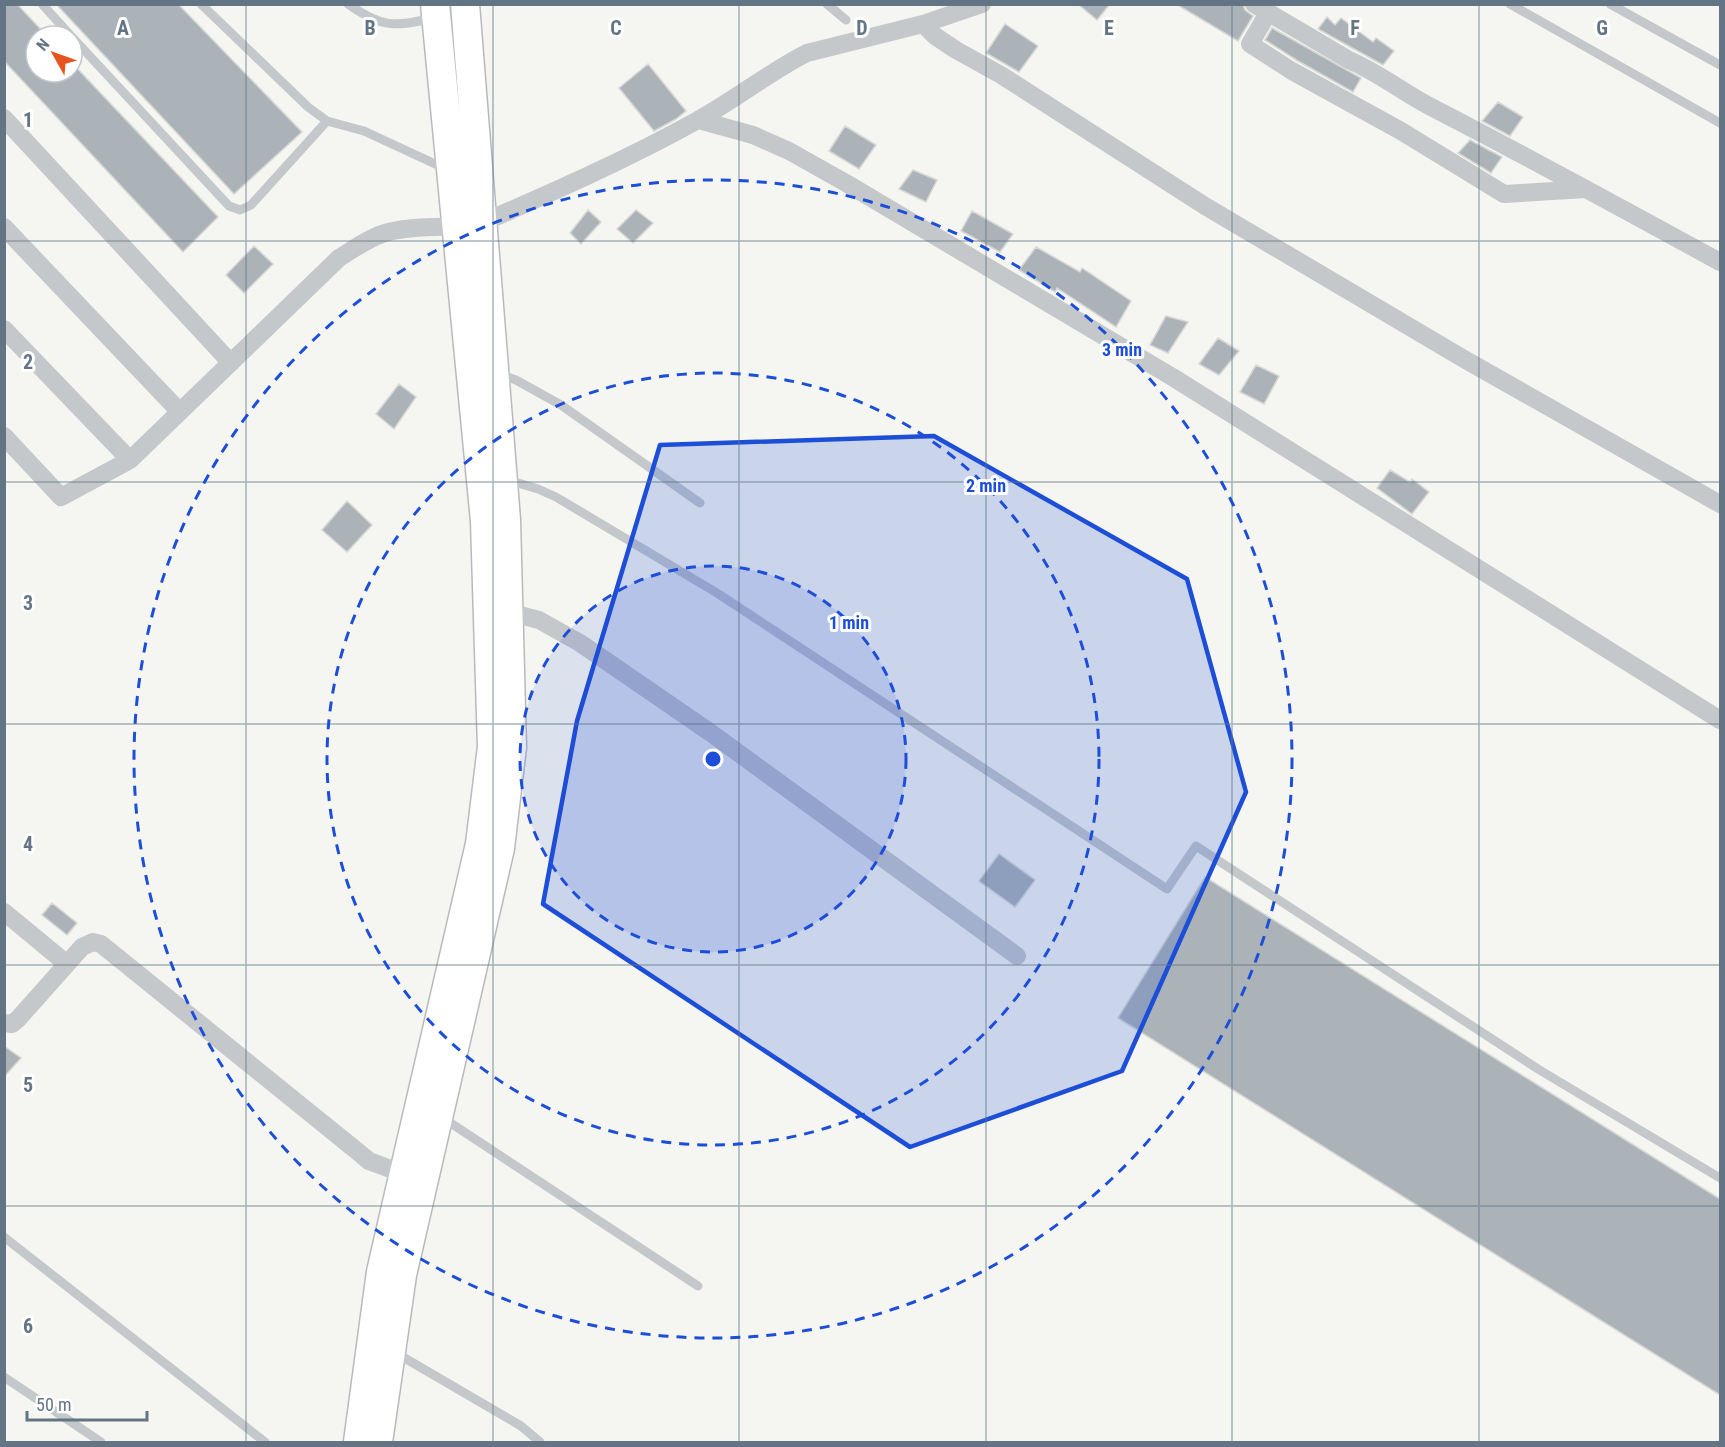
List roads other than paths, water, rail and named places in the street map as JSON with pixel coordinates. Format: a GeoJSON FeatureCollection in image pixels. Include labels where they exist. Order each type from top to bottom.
{"type":"FeatureCollection","features":[{"type":"Feature","properties":{"kind":"highway"},"geometry":{"type":"LineString","coordinates":[[376,1439],[381,1272],[480,844],[492,747],[485,521],[470,225],[465,4]]}},
{"type":"Feature","properties":{"kind":"highway"},"geometry":{"type":"LineString","coordinates":[[376,1439],[402,1275],[500,848],[512,747],[502,479],[494,372],[470,225],[452,171],[436,11]]}},
{"type":"Feature","properties":{"kind":"street"},"geometry":{"type":"LineString","coordinates":[[4,436],[60,497],[130,460],[339,258],[368,240],[406,229],[470,225],[574,182],[699,120],[807,53],[923,24],[982,4]]}},
{"type":"Feature","properties":{"kind":"street"},"geometry":{"type":"LineString","coordinates":[[1586,189],[1504,194],[1401,131],[1292,71],[1250,44],[1261,9],[1349,60],[1366,67],[1415,99],[1586,189],[1720,262]]}},
{"type":"Feature","properties":{"kind":"street"},"geometry":{"type":"LineString","coordinates":[[923,24],[935,36],[956,50],[1001,75],[1205,206],[1464,359],[1720,504]]}},
{"type":"Feature","properties":{"kind":"street"},"geometry":{"type":"LineString","coordinates":[[4,118],[231,363]]}},
{"type":"Feature","properties":{"kind":"street"},"geometry":{"type":"LineString","coordinates":[[699,120],[753,135],[789,151],[846,183],[1174,378],[1720,720]]}},
{"type":"Feature","properties":{"kind":"street"},"geometry":{"type":"LineString","coordinates":[[4,227],[180,412]]}},
{"type":"Feature","properties":{"kind":"street"},"geometry":{"type":"LineString","coordinates":[[4,329],[130,460]]}},
{"type":"Feature","properties":{"kind":"street"},"geometry":{"type":"LineString","coordinates":[[508,612],[539,620],[580,643],[711,733],[1017,956]]}},
{"type":"Feature","properties":{"kind":"street"},"geometry":{"type":"LineString","coordinates":[[4,912],[67,964]]}},
{"type":"Feature","properties":{"kind":"street"},"geometry":{"type":"LineString","coordinates":[[4,1023],[12,1024],[18,1019],[87,943],[100,944],[369,1161],[404,1174]]}},
{"type":"Feature","properties":{"kind":"lane"},"geometry":{"type":"LineString","coordinates":[[42,4],[60,24]]}},
{"type":"Feature","properties":{"kind":"lane"},"geometry":{"type":"LineString","coordinates":[[201,4],[308,107],[327,121],[364,131],[452,171]]}},
{"type":"Feature","properties":{"kind":"lane"},"geometry":{"type":"LineString","coordinates":[[348,4],[380,23],[398,26],[436,11]]}},
{"type":"Feature","properties":{"kind":"lane"},"geometry":{"type":"LineString","coordinates":[[827,4],[846,20]]}},
{"type":"Feature","properties":{"kind":"lane"},"geometry":{"type":"LineString","coordinates":[[1510,4],[1720,123]]}},
{"type":"Feature","properties":{"kind":"lane"},"geometry":{"type":"LineString","coordinates":[[1610,4],[1720,65]]}},
{"type":"Feature","properties":{"kind":"lane"},"geometry":{"type":"LineString","coordinates":[[84,50],[229,206],[240,210],[251,205],[327,121]]}},
{"type":"Feature","properties":{"kind":"lane"},"geometry":{"type":"LineString","coordinates":[[494,372],[516,380],[561,405],[700,503]]}},
{"type":"Feature","properties":{"kind":"lane"},"geometry":{"type":"LineString","coordinates":[[502,479],[538,489],[556,497],[717,593],[1167,889],[1196,846],[1538,1069],[1720,1178]]}},
{"type":"Feature","properties":{"kind":"lane"},"geometry":{"type":"LineString","coordinates":[[438,1115],[698,1286]]}},
{"type":"Feature","properties":{"kind":"lane"},"geometry":{"type":"LineString","coordinates":[[4,1238],[265,1443]]}},
{"type":"Feature","properties":{"kind":"lane"},"geometry":{"type":"LineString","coordinates":[[391,1351],[521,1426],[540,1443]]}},
{"type":"Feature","properties":{"kind":"lane"},"geometry":{"type":"LineString","coordinates":[[4,1377],[102,1443]]}}]}
